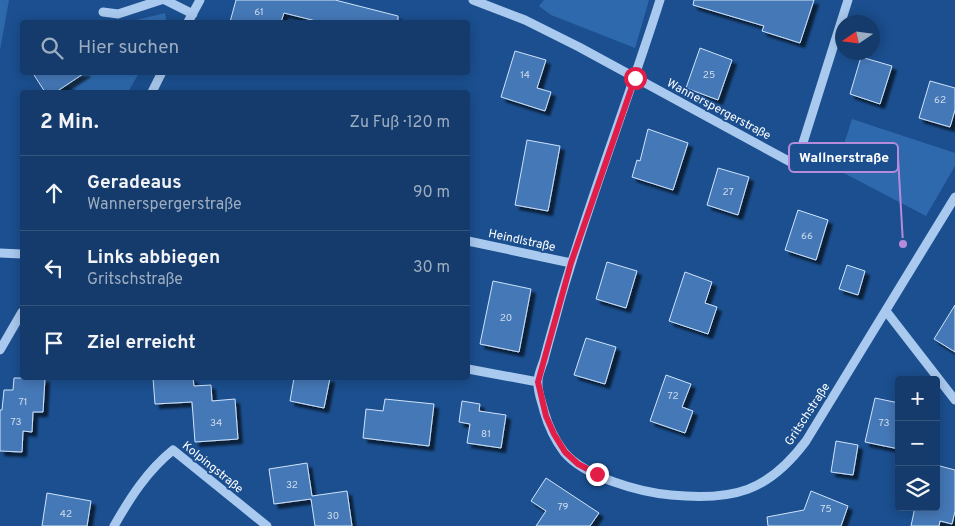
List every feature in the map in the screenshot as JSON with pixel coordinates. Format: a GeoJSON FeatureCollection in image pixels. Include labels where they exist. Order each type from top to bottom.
{"type":"FeatureCollection","features":[{"type":"Feature","properties":{"kind":"street"},"geometry":{"type":"LineString","coordinates":[[103,12],[118,14],[161,0]]}},
{"type":"Feature","properties":{"kind":"street"},"geometry":{"type":"LineString","coordinates":[[165,0],[190,18],[200,0]]}},
{"type":"Feature","properties":{"kind":"street"},"geometry":{"type":"LineString","coordinates":[[472,0],[525,20],[635,78]]}},
{"type":"Feature","properties":{"kind":"street"},"geometry":{"type":"LineString","coordinates":[[470,369],[538,382],[571,263],[660,0]]}},
{"type":"Feature","properties":{"kind":"street","name":"Wannerspergerstraße"},"geometry":{"type":"LineString","coordinates":[[635,78],[796,165],[848,0]]}},
{"type":"Feature","properties":{"kind":"street"},"geometry":{"type":"LineString","coordinates":[[153,90],[160,75]]}},
{"type":"Feature","properties":{"kind":"street","name":"Gritschstraße"},"geometry":{"type":"LineString","coordinates":[[538,382],[546,416],[565,452],[578,464],[618,484],[643,490],[694,497],[718,496],[746,490],[763,483],[794,457],[806,441],[955,197]]}},
{"type":"Feature","properties":{"kind":"street","name":"Heindlstraße"},"geometry":{"type":"LineString","coordinates":[[470,241],[571,263]]}},
{"type":"Feature","properties":{"kind":"street"},"geometry":{"type":"LineString","coordinates":[[0,253],[20,254]]}},
{"type":"Feature","properties":{"kind":"street"},"geometry":{"type":"LineString","coordinates":[[886,311],[955,400]]}},
{"type":"Feature","properties":{"kind":"street"},"geometry":{"type":"LineString","coordinates":[[0,350],[20,315]]}},
{"type":"Feature","properties":{"kind":"street","name":"Kolpingstraße"},"geometry":{"type":"LineString","coordinates":[[114,526],[131,496],[160,460],[172,450],[267,526]]}},
{"type":"Feature","properties":{"kind":"shaded area"},"geometry":{"type":"Polygon","coordinates":[[[0,0],[9,0],[0,50],[0,0]]]}},
{"type":"Feature","properties":{"kind":"shaded area"},"geometry":{"type":"Polygon","coordinates":[[[544,0],[649,0],[635,48],[551,15],[539,6],[544,0]]]}},
{"type":"Feature","properties":{"kind":"shaded area"},"geometry":{"type":"Polygon","coordinates":[[[165,13],[166,19],[165,20],[136,20],[165,13]]]}},
{"type":"Feature","properties":{"kind":"shaded area"},"geometry":{"type":"Polygon","coordinates":[[[68,75],[138,75],[129,90],[76,90],[66,86],[72,81],[68,75]]]}},
{"type":"Feature","properties":{"kind":"shaded area"},"geometry":{"type":"Polygon","coordinates":[[[852,119],[955,153],[955,166],[926,216],[836,169],[852,119]]]}},
{"type":"Feature","properties":{"kind":"building"},"geometry":{"type":"Polygon","coordinates":[[[236,0],[335,0],[398,16],[398,20],[312,20],[284,13],[282,20],[231,20],[236,0]]]}},
{"type":"Feature","properties":{"kind":"building"},"geometry":{"type":"Polygon","coordinates":[[[694,0],[814,0],[800,43],[762,31],[764,26],[693,5],[694,0]]]}},
{"type":"Feature","properties":{"kind":"building"},"geometry":{"type":"Polygon","coordinates":[[[700,48],[732,60],[718,100],[686,88],[700,48]]]}},
{"type":"Feature","properties":{"kind":"building"},"geometry":{"type":"Polygon","coordinates":[[[515,51],[546,60],[537,88],[551,92],[545,111],[501,97],[515,51]]]}},
{"type":"Feature","properties":{"kind":"building"},"geometry":{"type":"Polygon","coordinates":[[[860,60],[871,60],[892,66],[880,104],[850,94],[860,60]]]}},
{"type":"Feature","properties":{"kind":"building"},"geometry":{"type":"Polygon","coordinates":[[[34,75],[82,75],[59,90],[44,90],[34,75]]]}},
{"type":"Feature","properties":{"kind":"building"},"geometry":{"type":"Polygon","coordinates":[[[930,81],[955,88],[955,110],[950,127],[919,118],[930,81]]]}},
{"type":"Feature","properties":{"kind":"building"},"geometry":{"type":"Polygon","coordinates":[[[648,129],[688,143],[673,190],[632,177],[637,160],[640,161],[648,129]]]}},
{"type":"Feature","properties":{"kind":"building"},"geometry":{"type":"Polygon","coordinates":[[[527,140],[560,146],[548,211],[515,205],[527,140]]]}},
{"type":"Feature","properties":{"kind":"building"},"geometry":{"type":"Polygon","coordinates":[[[718,168],[749,177],[738,215],[707,205],[718,168]]]}},
{"type":"Feature","properties":{"kind":"building"},"geometry":{"type":"Polygon","coordinates":[[[798,210],[828,220],[816,260],[785,250],[798,210]]]}},
{"type":"Feature","properties":{"kind":"building"},"geometry":{"type":"Polygon","coordinates":[[[607,262],[637,271],[626,308],[596,299],[607,262]]]}},
{"type":"Feature","properties":{"kind":"building"},"geometry":{"type":"Polygon","coordinates":[[[847,265],[865,271],[858,295],[839,289],[847,265]]]}},
{"type":"Feature","properties":{"kind":"building"},"geometry":{"type":"Polygon","coordinates":[[[685,272],[712,282],[705,303],[717,307],[708,334],[669,321],[685,272]]]}},
{"type":"Feature","properties":{"kind":"building"},"geometry":{"type":"Polygon","coordinates":[[[493,281],[531,289],[519,352],[480,344],[493,281]]]}},
{"type":"Feature","properties":{"kind":"building"},"geometry":{"type":"Polygon","coordinates":[[[955,305],[955,352],[934,339],[955,305]]]}},
{"type":"Feature","properties":{"kind":"building"},"geometry":{"type":"Polygon","coordinates":[[[586,338],[616,347],[605,384],[574,375],[586,338]]]}},
{"type":"Feature","properties":{"kind":"building"},"geometry":{"type":"Polygon","coordinates":[[[666,375],[691,384],[682,407],[693,411],[685,433],[650,421],[666,375]]]}},
{"type":"Feature","properties":{"kind":"building"},"geometry":{"type":"Polygon","coordinates":[[[14,378],[20,378],[20,380],[45,380],[43,412],[33,412],[32,432],[23,431],[22,452],[0,451],[0,410],[2,410],[4,390],[13,390],[14,378]]]}},
{"type":"Feature","properties":{"kind":"building"},"geometry":{"type":"Polygon","coordinates":[[[153,380],[193,380],[194,386],[211,385],[212,401],[235,399],[238,439],[195,442],[192,402],[155,404],[153,380]]]}},
{"type":"Feature","properties":{"kind":"building"},"geometry":{"type":"Polygon","coordinates":[[[294,380],[330,380],[324,408],[290,401],[294,380]]]}},
{"type":"Feature","properties":{"kind":"building"},"geometry":{"type":"Polygon","coordinates":[[[875,398],[895,402],[895,448],[865,442],[875,398]]]}},
{"type":"Feature","properties":{"kind":"building"},"geometry":{"type":"Polygon","coordinates":[[[385,399],[434,404],[429,446],[363,438],[366,409],[383,411],[385,399]]]}},
{"type":"Feature","properties":{"kind":"building"},"geometry":{"type":"Polygon","coordinates":[[[462,401],[480,404],[479,411],[506,415],[501,448],[467,443],[470,424],[459,422],[462,401]]]}},
{"type":"Feature","properties":{"kind":"building"},"geometry":{"type":"Polygon","coordinates":[[[836,441],[858,445],[853,475],[831,472],[836,441]]]}},
{"type":"Feature","properties":{"kind":"building"},"geometry":{"type":"Polygon","coordinates":[[[307,463],[312,496],[347,491],[352,526],[315,526],[311,499],[274,504],[269,469],[307,463]]]}},
{"type":"Feature","properties":{"kind":"building"},"geometry":{"type":"Polygon","coordinates":[[[940,466],[955,470],[955,511],[952,524],[940,521],[939,526],[911,526],[914,511],[940,511],[940,466]]]}},
{"type":"Feature","properties":{"kind":"building"},"geometry":{"type":"Polygon","coordinates":[[[546,478],[599,513],[590,526],[536,526],[546,511],[531,501],[546,478]]]}},
{"type":"Feature","properties":{"kind":"building"},"geometry":{"type":"Polygon","coordinates":[[[811,491],[848,506],[841,526],[768,526],[767,517],[804,510],[811,491]]]}},
{"type":"Feature","properties":{"kind":"building"},"geometry":{"type":"Polygon","coordinates":[[[47,493],[91,501],[87,526],[42,526],[47,493]]]}},
{"type":"Feature","properties":{"kind":"place","name":"Wallnerstraße"},"geometry":{"type":"Point","coordinates":[903,244]}},
{"type":"Feature","properties":{"kind":"route"},"geometry":{"type":"LineString","coordinates":[[597,474],[578,464],[565,452],[546,416],[538,382],[571,263],[635,78]]}}]}
